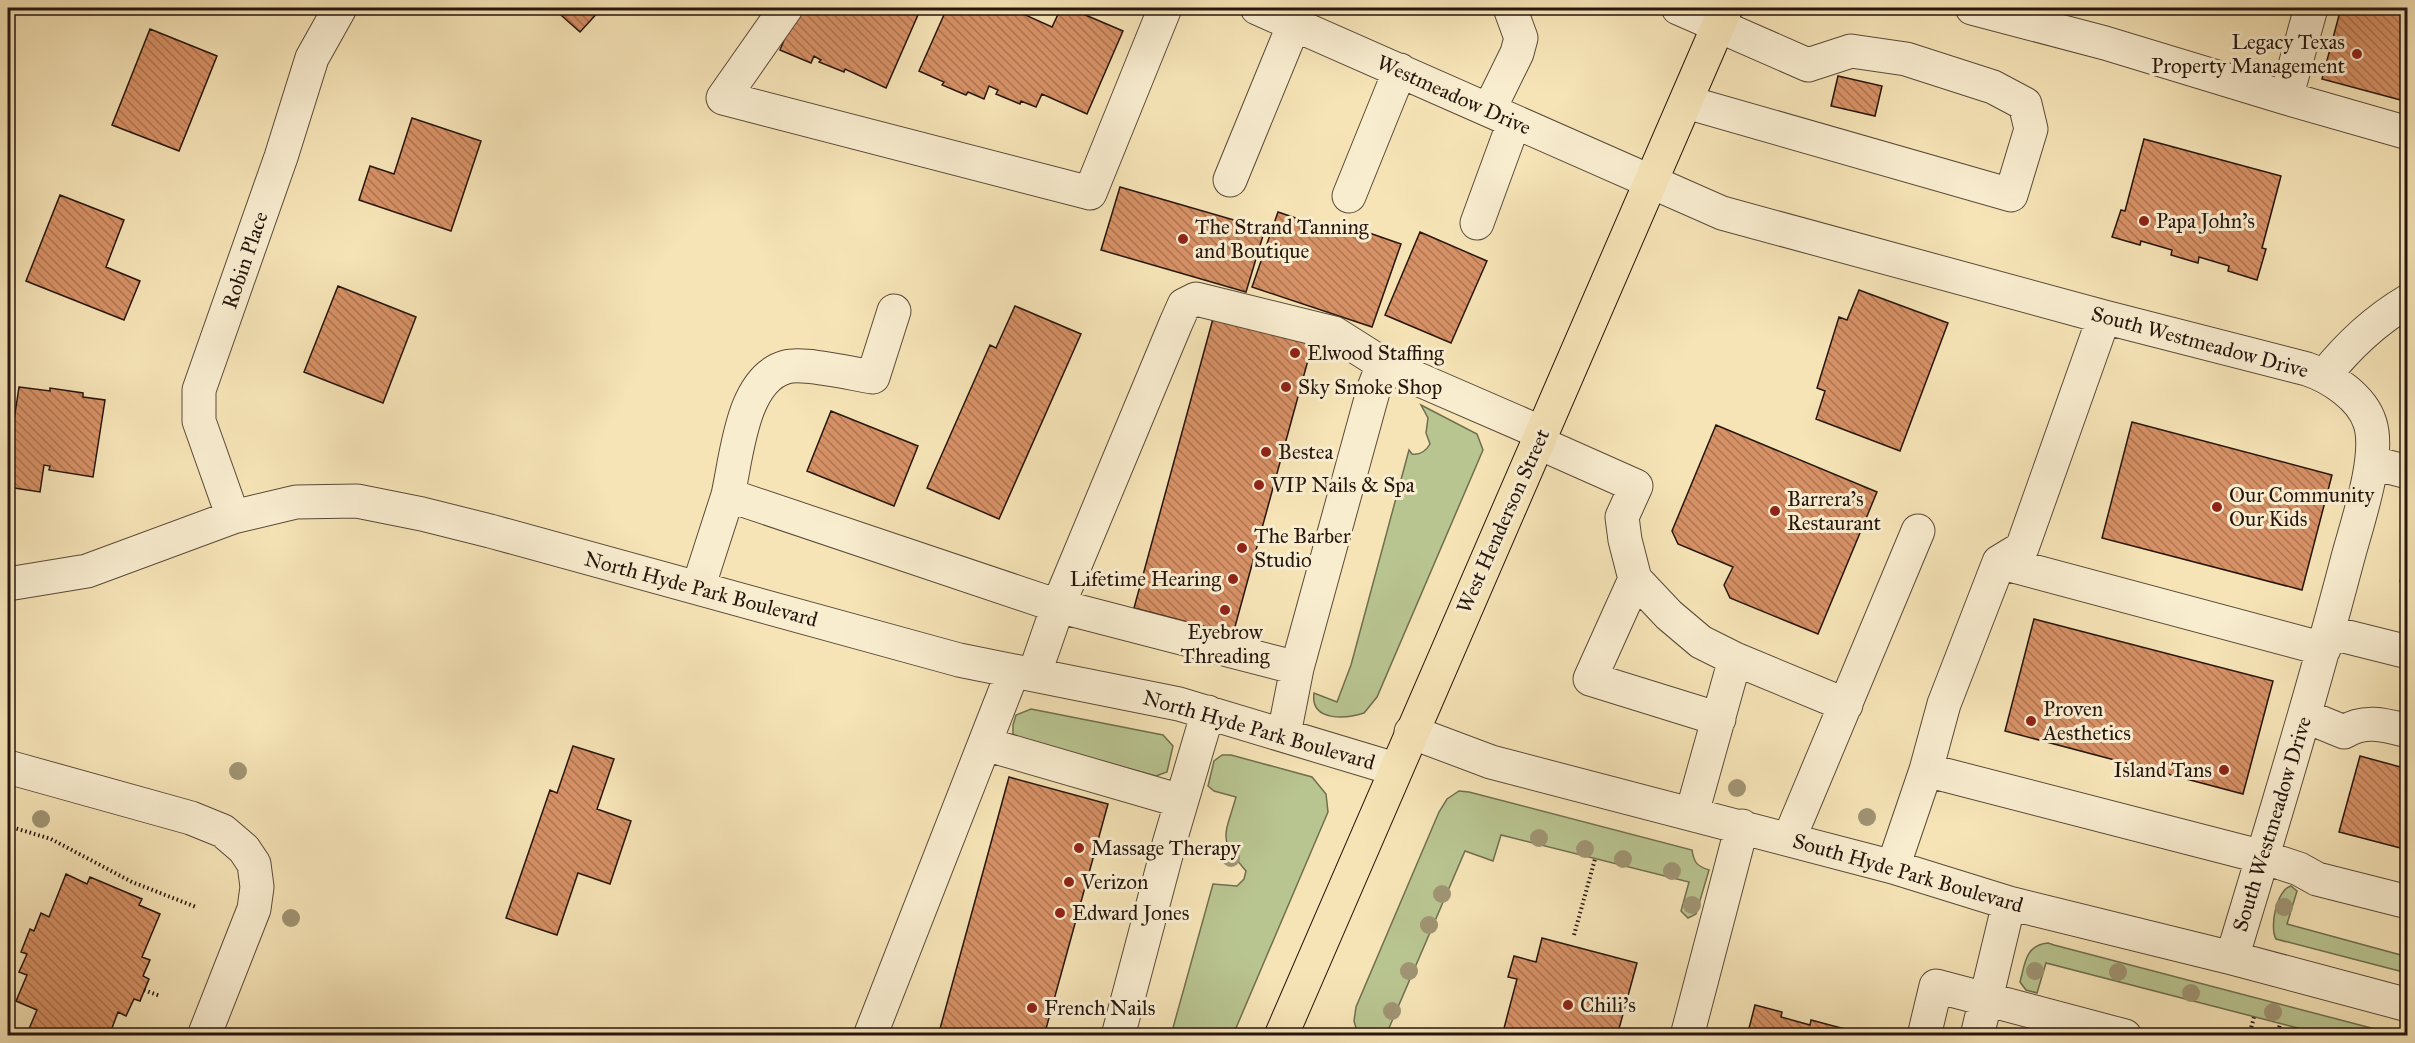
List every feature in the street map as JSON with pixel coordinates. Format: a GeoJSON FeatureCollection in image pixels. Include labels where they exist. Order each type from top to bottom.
{"type":"FeatureCollection","features":[{"type":"Feature","properties":{"kind":"main road","name":"West Henderson Street"},"geometry":{"type":"LineString","coordinates":[[1281,1035],[1723,16]]}},
{"type":"Feature","properties":{"kind":"street","name":"Robin Place"},"geometry":{"type":"LineString","coordinates":[[233,517],[199,421],[199,390],[280,158],[312,58],[340,8]]}},
{"type":"Feature","properties":{"kind":"street"},"geometry":{"type":"LineString","coordinates":[[786,8],[723,98],[1090,193],[1165,8]]}},
{"type":"Feature","properties":{"kind":"street","name":"Westmeadow Drive"},"geometry":{"type":"LineString","coordinates":[[1257,8],[1651,183]]}},
{"type":"Feature","properties":{"kind":"street"},"geometry":{"type":"LineString","coordinates":[[1477,224],[1521,38],[1510,8]]}},
{"type":"Feature","properties":{"kind":"street"},"geometry":{"type":"LineString","coordinates":[[1677,8],[1723,16],[1808,65],[1851,51],[1906,59],[1993,87],[2025,104],[2031,129],[2012,195],[1686,102]]}},
{"type":"Feature","properties":{"kind":"street"},"geometry":{"type":"LineString","coordinates":[[1971,8],[2105,43],[2408,133]]}},
{"type":"Feature","properties":{"kind":"street"},"geometry":{"type":"LineString","coordinates":[[2286,98],[2308,8]]}},
{"type":"Feature","properties":{"kind":"street"},"geometry":{"type":"LineString","coordinates":[[1230,180],[1294,24]]}},
{"type":"Feature","properties":{"kind":"street"},"geometry":{"type":"LineString","coordinates":[[1349,196],[1400,70]]}},
{"type":"Feature","properties":{"kind":"street","name":"South Westmeadow Drive"},"geometry":{"type":"LineString","coordinates":[[1651,183],[1722,213],[2325,375],[2358,401],[2370,423],[2373,464],[2305,716],[2232,958]]}},
{"type":"Feature","properties":{"kind":"street"},"geometry":{"type":"LineString","coordinates":[[870,1035],[985,744],[1058,606],[1184,305],[1196,300],[1334,333],[1383,364],[1636,486],[1623,517],[1625,540],[1635,579],[1670,615],[1701,642],[1735,659],[1846,705]]}},
{"type":"Feature","properties":{"kind":"street"},"geometry":{"type":"LineString","coordinates":[[2325,375],[2339,357],[2386,315],[2408,301]]}},
{"type":"Feature","properties":{"kind":"street"},"geometry":{"type":"LineString","coordinates":[[698,588],[728,495],[748,403],[765,378],[787,366],[873,377],[894,311]]}},
{"type":"Feature","properties":{"kind":"street"},"geometry":{"type":"LineString","coordinates":[[1893,867],[1926,770],[1944,704],[1999,562],[2022,548],[2104,317]]}},
{"type":"Feature","properties":{"kind":"street"},"geometry":{"type":"LineString","coordinates":[[1284,734],[1297,668],[1374,388],[1383,364]]}},
{"type":"Feature","properties":{"kind":"street"},"geometry":{"type":"LineString","coordinates":[[2373,464],[2408,472]]}},
{"type":"Feature","properties":{"kind":"street"},"geometry":{"type":"LineString","coordinates":[[728,495],[1058,606],[1297,668]]}},
{"type":"Feature","properties":{"kind":"street","name":"North Hyde Park Boulevard"},"geometry":{"type":"LineString","coordinates":[[8,584],[87,571],[233,517],[296,502],[357,501],[422,514],[959,660],[1208,712],[1395,769]]}},
{"type":"Feature","properties":{"kind":"street"},"geometry":{"type":"LineString","coordinates":[[1789,839],[1918,531]]}},
{"type":"Feature","properties":{"kind":"street"},"geometry":{"type":"LineString","coordinates":[[1999,562],[2326,640],[2408,652]]}},
{"type":"Feature","properties":{"kind":"street"},"geometry":{"type":"LineString","coordinates":[[1635,579],[1590,679],[1719,718]]}},
{"type":"Feature","properties":{"kind":"street"},"geometry":{"type":"LineString","coordinates":[[1692,813],[1735,659]]}},
{"type":"Feature","properties":{"kind":"street"},"geometry":{"type":"LineString","coordinates":[[1118,1035],[1181,801],[1208,712]]}},
{"type":"Feature","properties":{"kind":"street"},"geometry":{"type":"LineString","coordinates":[[2305,716],[2344,732],[2352,727],[2376,723],[2408,731]]}},
{"type":"Feature","properties":{"kind":"street","name":"South Hyde Park Boulevard"},"geometry":{"type":"LineString","coordinates":[[1411,732],[1491,762],[1893,867],[2009,903],[2232,958],[2408,1005]]}},
{"type":"Feature","properties":{"kind":"street"},"geometry":{"type":"LineString","coordinates":[[985,744],[1181,801]]}},
{"type":"Feature","properties":{"kind":"street"},"geometry":{"type":"LineString","coordinates":[[8,767],[191,818],[223,831],[244,849],[254,864],[257,887],[254,909],[204,1035]]}},
{"type":"Feature","properties":{"kind":"street"},"geometry":{"type":"LineString","coordinates":[[1926,770],[2263,857],[2299,869],[2317,879],[2408,902]]}},
{"type":"Feature","properties":{"kind":"street"},"geometry":{"type":"LineString","coordinates":[[1687,1035],[1742,826]]}},
{"type":"Feature","properties":{"kind":"street"},"geometry":{"type":"LineString","coordinates":[[1977,1035],[2009,903]]}},
{"type":"Feature","properties":{"kind":"street"},"geometry":{"type":"LineString","coordinates":[[1924,1035],[1936,986],[1986,998],[2079,1030],[2125,1035]]}},
{"type":"Feature","properties":{"kind":"path"},"geometry":{"type":"LineString","coordinates":[[8,826],[51,839],[132,882],[196,907]]}},
{"type":"Feature","properties":{"kind":"path"},"geometry":{"type":"LineString","coordinates":[[1574,935],[1595,859]]}},
{"type":"Feature","properties":{"kind":"path"},"geometry":{"type":"LineString","coordinates":[[144,990],[160,996]]}},
{"type":"Feature","properties":{"kind":"path"},"geometry":{"type":"LineString","coordinates":[[2249,1035],[2254,1017]]}},
{"type":"Feature","properties":{"kind":"path"},"geometry":{"type":"LineString","coordinates":[[2277,1035],[2280,1024]]}},
{"type":"Feature","properties":{"kind":"green space"},"geometry":{"type":"Polygon","coordinates":[[[1421,405],[1477,434],[1483,450],[1377,697],[1364,713],[1339,717],[1323,714],[1314,702],[1314,693],[1337,702],[1351,665],[1409,450],[1412,454],[1420,453],[1425,451],[1430,444],[1426,433],[1428,418],[1421,405]]]}},
{"type":"Feature","properties":{"kind":"green space"},"geometry":{"type":"Polygon","coordinates":[[[1031,709],[1163,735],[1173,746],[1167,772],[1156,776],[1018,738],[1013,734],[1016,715],[1031,709]]]}},
{"type":"Feature","properties":{"kind":"green space"},"geometry":{"type":"Polygon","coordinates":[[[1222,755],[1231,755],[1312,777],[1326,794],[1328,812],[1233,1035],[1171,1035],[1213,884],[1237,886],[1244,879],[1246,871],[1231,851],[1226,836],[1236,797],[1214,791],[1208,786],[1214,761],[1222,755]]]}},
{"type":"Feature","properties":{"kind":"green space"},"geometry":{"type":"Polygon","coordinates":[[[1459,791],[1692,850],[1697,863],[1709,870],[1696,914],[1688,918],[1681,911],[1689,882],[1501,835],[1493,861],[1465,851],[1386,1035],[1358,1035],[1354,1021],[1356,1007],[1439,812],[1447,799],[1459,791]]]}},
{"type":"Feature","properties":{"kind":"green space"},"geometry":{"type":"Polygon","coordinates":[[[2291,886],[2297,891],[2287,924],[2401,955],[2407,932],[2407,973],[2276,939],[2273,926],[2278,901],[2286,889],[2291,886]]]}},
{"type":"Feature","properties":{"kind":"green space"},"geometry":{"type":"Polygon","coordinates":[[[2048,943],[2398,1035],[2325,1035],[2046,963],[2037,993],[2026,990],[2020,982],[2027,956],[2035,947],[2048,943]]]}},
{"type":"Feature","properties":{"kind":"building"},"geometry":{"type":"Polygon","coordinates":[[[553,8],[602,8],[580,32],[553,8]]]}},
{"type":"Feature","properties":{"kind":"building"},"geometry":{"type":"Polygon","coordinates":[[[803,8],[921,8],[886,88],[845,69],[844,72],[819,62],[821,60],[814,56],[811,63],[780,50],[795,13],[800,14],[803,8]]]}},
{"type":"Feature","properties":{"kind":"building"},"geometry":{"type":"Polygon","coordinates":[[[947,8],[1013,8],[1052,27],[1061,8],[1069,8],[1123,31],[1087,114],[1042,94],[1036,107],[1021,101],[1020,104],[996,94],[998,90],[989,86],[984,99],[968,92],[966,95],[942,85],[944,82],[919,71],[947,8]]]}},
{"type":"Feature","properties":{"kind":"building"},"geometry":{"type":"Polygon","coordinates":[[[2341,8],[2408,8],[2408,102],[2322,79],[2341,8]]]}},
{"type":"Feature","properties":{"kind":"building"},"geometry":{"type":"Polygon","coordinates":[[[150,29],[217,56],[179,151],[112,125],[150,29]]]}},
{"type":"Feature","properties":{"kind":"building"},"geometry":{"type":"Polygon","coordinates":[[[1838,76],[1882,86],[1875,116],[1831,106],[1838,76]]]}},
{"type":"Feature","properties":{"kind":"building"},"geometry":{"type":"Polygon","coordinates":[[[412,118],[481,141],[451,231],[359,200],[370,166],[394,174],[412,118]]]}},
{"type":"Feature","properties":{"kind":"building"},"geometry":{"type":"Polygon","coordinates":[[[2144,139],[2281,176],[2262,248],[2266,249],[2257,280],[2228,271],[2229,266],[2199,257],[2198,263],[2171,255],[2172,250],[2141,241],[2140,245],[2112,237],[2121,210],[2125,211],[2144,139]]]}},
{"type":"Feature","properties":{"kind":"building","name":"The Strand Tanning and Boutique"},"geometry":{"type":"Polygon","coordinates":[[[1120,187],[1265,229],[1246,292],[1101,250],[1120,187]]]}},
{"type":"Feature","properties":{"kind":"building"},"geometry":{"type":"Polygon","coordinates":[[[60,195],[124,220],[106,267],[140,281],[124,320],[26,281],[60,195]]]}},
{"type":"Feature","properties":{"kind":"building"},"geometry":{"type":"Polygon","coordinates":[[[1278,212],[1349,236],[1352,227],[1401,244],[1372,327],[1252,287],[1278,212]]]}},
{"type":"Feature","properties":{"kind":"building"},"geometry":{"type":"Polygon","coordinates":[[[1420,232],[1487,261],[1451,343],[1385,315],[1420,232]]]}},
{"type":"Feature","properties":{"kind":"building"},"geometry":{"type":"Polygon","coordinates":[[[338,286],[416,317],[383,403],[304,372],[338,286]]]}},
{"type":"Feature","properties":{"kind":"building"},"geometry":{"type":"Polygon","coordinates":[[[1859,290],[1948,323],[1900,451],[1816,419],[1825,391],[1817,388],[1839,317],[1847,320],[1859,290]]]}},
{"type":"Feature","properties":{"kind":"building"},"geometry":{"type":"Polygon","coordinates":[[[1015,306],[1081,334],[999,519],[927,488],[990,345],[996,348],[1015,306]]]}},
{"type":"Feature","properties":{"kind":"building"},"geometry":{"type":"Polygon","coordinates":[[[1214,315],[1313,342],[1233,634],[1134,608],[1214,315]]]}},
{"type":"Feature","properties":{"kind":"building"},"geometry":{"type":"Polygon","coordinates":[[[19,387],[50,391],[50,388],[83,393],[83,397],[105,400],[93,477],[49,470],[50,466],[44,465],[40,492],[8,487],[8,460],[19,387]]]}},
{"type":"Feature","properties":{"kind":"building"},"geometry":{"type":"Polygon","coordinates":[[[831,411],[918,446],[894,506],[807,471],[831,411]]]}},
{"type":"Feature","properties":{"kind":"building","name":"Our Community Our Kids"},"geometry":{"type":"Polygon","coordinates":[[[2132,422],[2332,475],[2302,590],[2102,538],[2132,422]]]}},
{"type":"Feature","properties":{"kind":"building","name":"Barrera's Restaurant"},"geometry":{"type":"Polygon","coordinates":[[[1716,425],[1877,492],[1818,634],[1730,598],[1724,585],[1733,567],[1678,544],[1672,531],[1716,425]]]}},
{"type":"Feature","properties":{"kind":"building"},"geometry":{"type":"Polygon","coordinates":[[[2408,555],[2408,583],[2400,581],[2408,555]]]}},
{"type":"Feature","properties":{"kind":"building"},"geometry":{"type":"Polygon","coordinates":[[[2034,619],[2273,681],[2243,794],[2005,731],[2034,619]]]}},
{"type":"Feature","properties":{"kind":"building"},"geometry":{"type":"Polygon","coordinates":[[[573,746],[614,759],[597,809],[631,821],[610,884],[578,873],[557,935],[506,918],[550,790],[557,793],[573,746]]]}},
{"type":"Feature","properties":{"kind":"building"},"geometry":{"type":"Polygon","coordinates":[[[2360,756],[2408,769],[2408,850],[2339,832],[2360,756]]]}},
{"type":"Feature","properties":{"kind":"building"},"geometry":{"type":"Polygon","coordinates":[[[1009,777],[1108,804],[1044,1036],[938,1036],[1009,777]]]}},
{"type":"Feature","properties":{"kind":"building"},"geometry":{"type":"Polygon","coordinates":[[[66,874],[87,884],[90,877],[142,899],[139,905],[160,914],[142,957],[150,960],[143,976],[149,979],[140,1001],[134,999],[126,1016],[118,1012],[109,1036],[99,1036],[86,1030],[84,1036],[26,1036],[37,1010],[16,1001],[27,975],[19,972],[27,954],[21,952],[30,929],[34,931],[41,913],[49,917],[66,874]]]}},
{"type":"Feature","properties":{"kind":"building","name":"Chili's"},"geometry":{"type":"Polygon","coordinates":[[[1542,938],[1637,963],[1617,1036],[1516,1036],[1503,1032],[1517,979],[1508,977],[1514,956],[1536,962],[1542,938]]]}},
{"type":"Feature","properties":{"kind":"building"},"geometry":{"type":"Polygon","coordinates":[[[1755,1005],[1782,1012],[1781,1017],[1810,1025],[1811,1020],[1845,1029],[1844,1034],[1850,1036],[1747,1036],[1755,1005]]]}},
{"type":"Feature","properties":{"kind":"place","name":"Legacy Texas Property Management"},"geometry":{"type":"Point","coordinates":[2357,54]}},
{"type":"Feature","properties":{"kind":"place","name":"Papa John's"},"geometry":{"type":"Point","coordinates":[2144,221]}},
{"type":"Feature","properties":{"kind":"place","name":"The Strand Tanning and Boutique"},"geometry":{"type":"Point","coordinates":[1183,239]}},
{"type":"Feature","properties":{"kind":"place","name":"Elwood Staffing"},"geometry":{"type":"Point","coordinates":[1295,353]}},
{"type":"Feature","properties":{"kind":"place","name":"Sky Smoke Shop"},"geometry":{"type":"Point","coordinates":[1286,387]}},
{"type":"Feature","properties":{"kind":"place","name":"Bestea"},"geometry":{"type":"Point","coordinates":[1266,452]}},
{"type":"Feature","properties":{"kind":"place","name":"VIP Nails & Spa"},"geometry":{"type":"Point","coordinates":[1259,485]}},
{"type":"Feature","properties":{"kind":"place","name":"Our Community Our Kids"},"geometry":{"type":"Point","coordinates":[2217,507]}},
{"type":"Feature","properties":{"kind":"place","name":"Barrera's Restaurant"},"geometry":{"type":"Point","coordinates":[1775,511]}},
{"type":"Feature","properties":{"kind":"place","name":"The Barber Studio"},"geometry":{"type":"Point","coordinates":[1242,548]}},
{"type":"Feature","properties":{"kind":"place","name":"Lifetime Hearing"},"geometry":{"type":"Point","coordinates":[1233,579]}},
{"type":"Feature","properties":{"kind":"place","name":"Eyebrow Threading"},"geometry":{"type":"Point","coordinates":[1225,610]}},
{"type":"Feature","properties":{"kind":"place","name":"Proven Aesthetics"},"geometry":{"type":"Point","coordinates":[2031,721]}},
{"type":"Feature","properties":{"kind":"place","name":"Island Tans"},"geometry":{"type":"Point","coordinates":[2224,770]}},
{"type":"Feature","properties":{"kind":"place","name":"Massage Therapy"},"geometry":{"type":"Point","coordinates":[1079,848]}},
{"type":"Feature","properties":{"kind":"place","name":"Verizon"},"geometry":{"type":"Point","coordinates":[1069,882]}},
{"type":"Feature","properties":{"kind":"place","name":"Edward Jones"},"geometry":{"type":"Point","coordinates":[1060,913]}},
{"type":"Feature","properties":{"kind":"place","name":"Chili's"},"geometry":{"type":"Point","coordinates":[1568,1005]}},
{"type":"Feature","properties":{"kind":"place","name":"French Nails"},"geometry":{"type":"Point","coordinates":[1032,1008]}}]}
